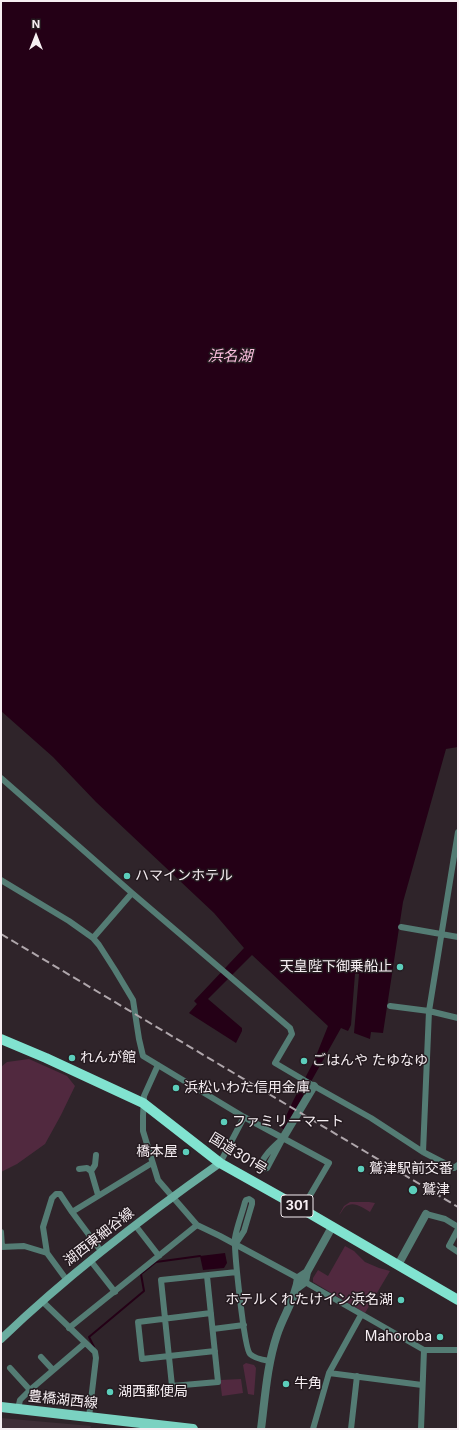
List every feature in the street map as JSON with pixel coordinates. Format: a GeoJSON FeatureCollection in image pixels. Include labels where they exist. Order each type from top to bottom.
{"type":"FeatureCollection","features":[{"type":"Feature","properties":{"kind":"highway","name":"国道301号"},"geometry":{"type":"LineString","coordinates":[[1,1040],[46,1058],[143,1103],[220,1163],[458,1300]]}},
{"type":"Feature","properties":{"kind":"main road","name":"湖西東細谷線"},"geometry":{"type":"LineString","coordinates":[[1,1339],[66,1279],[173,1196],[220,1163]]}},
{"type":"Feature","properties":{"kind":"main road","name":"豊橋湖西線"},"geometry":{"type":"LineString","coordinates":[[1,1407],[89,1417],[131,1425],[193,1429]]}},
{"type":"Feature","properties":{"kind":"street"},"geometry":{"type":"LineString","coordinates":[[1,778],[132,893],[290,1028],[292,1034],[275,1063],[371,1118],[423,1152],[454,1168],[458,1165]]}},
{"type":"Feature","properties":{"kind":"street"},"geometry":{"type":"LineString","coordinates":[[423,1152],[429,1011],[458,832]]}},
{"type":"Feature","properties":{"kind":"street"},"geometry":{"type":"LineString","coordinates":[[1,880],[92,938],[115,970],[133,1000],[143,1056],[244,1117],[329,1163],[302,1209]]}},
{"type":"Feature","properties":{"kind":"street"},"geometry":{"type":"LineString","coordinates":[[92,938],[132,893]]}},
{"type":"Feature","properties":{"kind":"street"},"geometry":{"type":"LineString","coordinates":[[401,927],[458,938]]}},
{"type":"Feature","properties":{"kind":"street"},"geometry":{"type":"LineString","coordinates":[[390,1006],[429,1011],[458,1018]]}},
{"type":"Feature","properties":{"kind":"street"},"geometry":{"type":"LineString","coordinates":[[158,1065],[144,1096],[143,1131],[158,1180],[197,1225],[302,1280],[424,1350],[458,1350]]}},
{"type":"Feature","properties":{"kind":"street"},"geometry":{"type":"LineString","coordinates":[[283,1138],[268,1152],[260,1167],[263,1169],[266,1168],[314,1086]]}},
{"type":"Feature","properties":{"kind":"street"},"geometry":{"type":"LineString","coordinates":[[220,1163],[244,1117]]}},
{"type":"Feature","properties":{"kind":"street"},"geometry":{"type":"LineString","coordinates":[[91,1171],[95,1165],[96,1155]]}},
{"type":"Feature","properties":{"kind":"street"},"geometry":{"type":"LineString","coordinates":[[72,1212],[152,1163]]}},
{"type":"Feature","properties":{"kind":"street"},"geometry":{"type":"LineString","coordinates":[[79,1168],[88,1168],[91,1171],[98,1195]]}},
{"type":"Feature","properties":{"kind":"street"},"geometry":{"type":"LineString","coordinates":[[66,1279],[47,1253],[43,1228],[52,1198],[56,1194],[60,1194],[101,1251]]}},
{"type":"Feature","properties":{"kind":"street"},"geometry":{"type":"LineString","coordinates":[[235,1245],[244,1231],[252,1204],[252,1201],[249,1199],[245,1202],[236,1237],[235,1245],[237,1272],[247,1349],[249,1354],[256,1358],[270,1361]]}},
{"type":"Feature","properties":{"kind":"street"},"geometry":{"type":"LineString","coordinates":[[398,1265],[426,1214],[445,1219],[458,1228],[449,1246],[458,1252]]}},
{"type":"Feature","properties":{"kind":"street"},"geometry":{"type":"LineString","coordinates":[[135,1225],[159,1256]]}},
{"type":"Feature","properties":{"kind":"street"},"geometry":{"type":"LineString","coordinates":[[69,1328],[197,1225]]}},
{"type":"Feature","properties":{"kind":"street"},"geometry":{"type":"LineString","coordinates":[[261,1429],[270,1361],[279,1329],[297,1288],[332,1227]]}},
{"type":"Feature","properties":{"kind":"street"},"geometry":{"type":"LineString","coordinates":[[1,1232],[2,1247],[24,1246],[47,1253]]}},
{"type":"Feature","properties":{"kind":"street"},"geometry":{"type":"LineString","coordinates":[[90,1260],[115,1292]]}},
{"type":"Feature","properties":{"kind":"street"},"geometry":{"type":"LineString","coordinates":[[207,1276],[218,1382],[172,1386],[160,1280],[237,1272]]}},
{"type":"Feature","properties":{"kind":"street"},"geometry":{"type":"LineString","coordinates":[[42,1301],[95,1352],[96,1355],[89,1417]]}},
{"type":"Feature","properties":{"kind":"street"},"geometry":{"type":"LineString","coordinates":[[211,1313],[138,1322],[142,1359],[215,1351]]}},
{"type":"Feature","properties":{"kind":"street"},"geometry":{"type":"LineString","coordinates":[[313,1429],[329,1373],[361,1315]]}},
{"type":"Feature","properties":{"kind":"street"},"geometry":{"type":"LineString","coordinates":[[213,1329],[244,1326]]}},
{"type":"Feature","properties":{"kind":"street"},"geometry":{"type":"LineString","coordinates":[[18,1409],[19,1402],[30,1390],[85,1343]]}},
{"type":"Feature","properties":{"kind":"street"},"geometry":{"type":"LineString","coordinates":[[421,1429],[424,1350]]}},
{"type":"Feature","properties":{"kind":"street"},"geometry":{"type":"LineString","coordinates":[[41,1357],[53,1370]]}},
{"type":"Feature","properties":{"kind":"street"},"geometry":{"type":"LineString","coordinates":[[10,1368],[30,1390]]}},
{"type":"Feature","properties":{"kind":"street"},"geometry":{"type":"LineString","coordinates":[[329,1373],[422,1385]]}},
{"type":"Feature","properties":{"kind":"street"},"geometry":{"type":"LineString","coordinates":[[351,1429],[357,1376]]}},
{"type":"Feature","properties":{"kind":"shaded area"},"geometry":{"type":"Polygon","coordinates":[[[29,1059],[67,1076],[75,1086],[45,1144],[17,1164],[1,1172],[1,1067],[7,1062],[29,1059]]]}},
{"type":"Feature","properties":{"kind":"shaded area"},"geometry":{"type":"Polygon","coordinates":[[[350,1202],[375,1203],[370,1212],[358,1205],[351,1204],[345,1207],[339,1215],[344,1206],[350,1202]]]}},
{"type":"Feature","properties":{"kind":"shaded area"},"geometry":{"type":"Polygon","coordinates":[[[345,1246],[354,1251],[365,1262],[390,1271],[365,1313],[313,1282],[313,1278],[318,1270],[328,1276],[345,1246]]]}},
{"type":"Feature","properties":{"kind":"shaded area"},"geometry":{"type":"Polygon","coordinates":[[[246,1363],[254,1365],[256,1368],[254,1395],[248,1394],[243,1365],[246,1363]]]}},
{"type":"Feature","properties":{"kind":"shaded area"},"geometry":{"type":"Polygon","coordinates":[[[241,1379],[243,1393],[222,1396],[220,1380],[241,1379]]]}},
{"type":"Feature","properties":{"kind":"shaded area"},"geometry":{"type":"Polygon","coordinates":[[[1,1418],[91,1426],[90,1429],[1,1429],[1,1418]]]}},
{"type":"Feature","properties":{"kind":"water","name":"浜名湖"},"geometry":{"type":"Polygon","coordinates":[[[1,1],[458,1],[458,747],[446,749],[403,902],[383,1033],[371,1032],[370,1039],[354,1033],[359,974],[355,974],[351,1025],[348,1031],[341,1028],[284,1130],[281,1127],[314,1061],[328,1026],[252,955],[208,999],[242,1028],[236,1043],[189,1013],[197,1004],[194,1001],[244,948],[214,913],[96,802],[53,757],[1,711],[1,1]]]}},
{"type":"Feature","properties":{"kind":"water"},"geometry":{"type":"Polygon","coordinates":[[[225,1253],[227,1263],[224,1268],[203,1270],[200,1256],[225,1253]]]}},
{"type":"Feature","properties":{"kind":"waterway"},"geometry":{"type":"LineString","coordinates":[[94,1347],[89,1337],[144,1291],[141,1274],[156,1262],[200,1256]]}},
{"type":"Feature","properties":{"kind":"railway"},"geometry":{"type":"LineString","coordinates":[[1,934],[458,1207]]}},
{"type":"Feature","properties":{"kind":"place","name":"ハマインホテル"},"geometry":{"type":"Point","coordinates":[127,876]}},
{"type":"Feature","properties":{"kind":"place","name":"天皇陛下御乗船止"},"geometry":{"type":"Point","coordinates":[400,967]}},
{"type":"Feature","properties":{"kind":"place","name":"れんが館"},"geometry":{"type":"Point","coordinates":[72,1058]}},
{"type":"Feature","properties":{"kind":"place","name":"ごはんや たゆなゆ"},"geometry":{"type":"Point","coordinates":[304,1061]}},
{"type":"Feature","properties":{"kind":"place","name":"浜松いわた信用金庫"},"geometry":{"type":"Point","coordinates":[176,1088]}},
{"type":"Feature","properties":{"kind":"place","name":"ファミリーマート"},"geometry":{"type":"Point","coordinates":[224,1122]}},
{"type":"Feature","properties":{"kind":"place","name":"橋本屋"},"geometry":{"type":"Point","coordinates":[186,1152]}},
{"type":"Feature","properties":{"kind":"place","name":"鷲津駅前交番"},"geometry":{"type":"Point","coordinates":[361,1169]}},
{"type":"Feature","properties":{"kind":"place","name":"鷲津"},"geometry":{"type":"Point","coordinates":[413,1190]}},
{"type":"Feature","properties":{"kind":"place","name":"ホテルくれたけイン浜名湖"},"geometry":{"type":"Point","coordinates":[401,1300]}},
{"type":"Feature","properties":{"kind":"place","name":"Mahoroba"},"geometry":{"type":"Point","coordinates":[440,1337]}},
{"type":"Feature","properties":{"kind":"place","name":"牛角"},"geometry":{"type":"Point","coordinates":[286,1384]}},
{"type":"Feature","properties":{"kind":"place","name":"湖西郵便局"},"geometry":{"type":"Point","coordinates":[110,1392]}}]}
